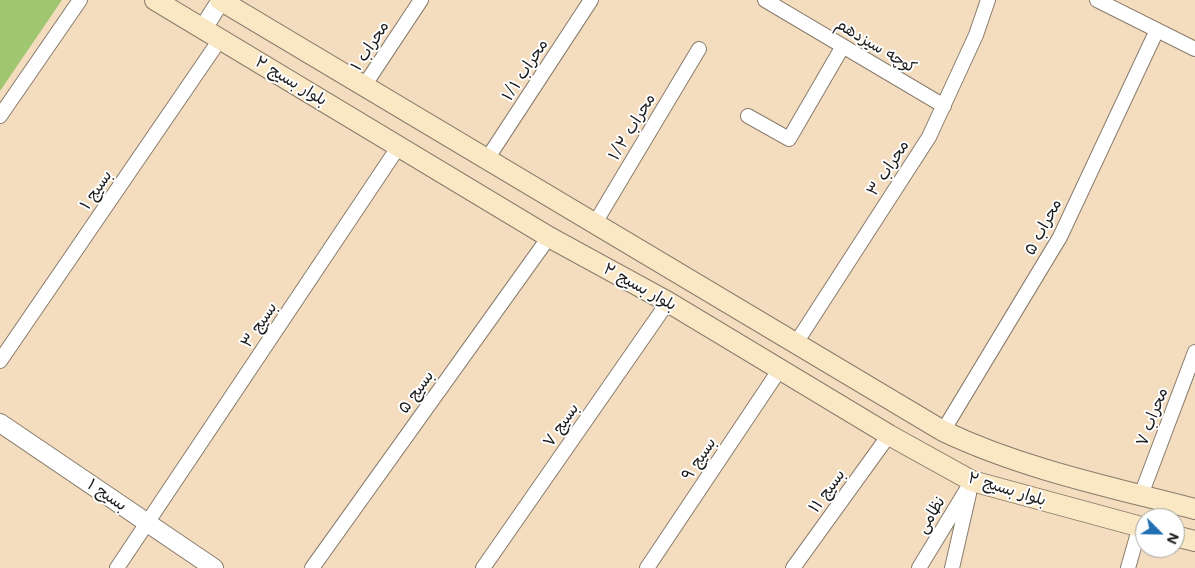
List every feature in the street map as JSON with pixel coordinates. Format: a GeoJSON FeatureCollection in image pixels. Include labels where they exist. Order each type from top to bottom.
{"type":"FeatureCollection","features":[{"type":"Feature","properties":{"kind":"main road","name":"بلوار بسیج ۲"},"geometry":{"type":"LineString","coordinates":[[155,0],[204,27],[549,237],[668,302],[889,435],[972,481],[1135,525]]}},
{"type":"Feature","properties":{"kind":"main road","name":"بلوار بسیج ۲"},"geometry":{"type":"LineString","coordinates":[[221,0],[943,431],[984,450],[1017,462],[1195,510]]}},
{"type":"Feature","properties":{"kind":"main road"},"geometry":{"type":"LineString","coordinates":[[972,481],[984,450]]}},
{"type":"Feature","properties":{"kind":"street"},"geometry":{"type":"LineString","coordinates":[[0,116],[80,0]]}},
{"type":"Feature","properties":{"kind":"street"},"geometry":{"type":"LineString","coordinates":[[204,27],[221,0]]}},
{"type":"Feature","properties":{"kind":"street","name":"محراب ۱"},"geometry":{"type":"LineString","coordinates":[[364,86],[421,0]]}},
{"type":"Feature","properties":{"kind":"street","name":"محراب ۱/۱"},"geometry":{"type":"LineString","coordinates":[[487,159],[591,0]]}},
{"type":"Feature","properties":{"kind":"street","name":"کوچه سیزدهم"},"geometry":{"type":"LineString","coordinates":[[765,0],[944,106]]}},
{"type":"Feature","properties":{"kind":"street","name":"محراب ۳"},"geometry":{"type":"LineString","coordinates":[[796,343],[929,137],[976,35],[988,0]]}},
{"type":"Feature","properties":{"kind":"street"},"geometry":{"type":"LineString","coordinates":[[1097,0],[1195,48]]}},
{"type":"Feature","properties":{"kind":"street","name":"محراب ۵"},"geometry":{"type":"LineString","coordinates":[[943,431],[1060,237],[1157,30]]}},
{"type":"Feature","properties":{"kind":"street","name":"۱ بسیج"},"geometry":{"type":"LineString","coordinates":[[0,361],[221,38]]}},
{"type":"Feature","properties":{"kind":"street"},"geometry":{"type":"LineString","coordinates":[[748,116],[789,139],[843,46]]}},
{"type":"Feature","properties":{"kind":"street","name":"محراب ۱/۲"},"geometry":{"type":"LineString","coordinates":[[595,223],[699,49]]}},
{"type":"Feature","properties":{"kind":"street","name":"۳ بسیج"},"geometry":{"type":"LineString","coordinates":[[117,568],[399,146]]}},
{"type":"Feature","properties":{"kind":"street","name":"۵ بسیج"},"geometry":{"type":"LineString","coordinates":[[312,568],[549,237]]}},
{"type":"Feature","properties":{"kind":"street","name":"۷ بسیج"},"geometry":{"type":"LineString","coordinates":[[483,568],[668,302]]}},
{"type":"Feature","properties":{"kind":"street","name":"محراب ۷"},"geometry":{"type":"LineString","coordinates":[[1141,495],[1195,352]]}},
{"type":"Feature","properties":{"kind":"street","name":"۹ بسیج"},"geometry":{"type":"LineString","coordinates":[[647,568],[780,368]]}},
{"type":"Feature","properties":{"kind":"street","name":"بسیج ۱"},"geometry":{"type":"LineString","coordinates":[[2,428],[214,568]]}},
{"type":"Feature","properties":{"kind":"street","name":"۱۱ بسیج"},"geometry":{"type":"LineString","coordinates":[[793,568],[889,435]]}},
{"type":"Feature","properties":{"kind":"street"},"geometry":{"type":"LineString","coordinates":[[952,568],[972,481]]}},
{"type":"Feature","properties":{"kind":"street","name":"نظامی"},"geometry":{"type":"LineString","coordinates":[[919,568],[972,481]]}},
{"type":"Feature","properties":{"kind":"street"},"geometry":{"type":"LineString","coordinates":[[1128,568],[1135,548]]}},
{"type":"Feature","properties":{"kind":"green space"},"geometry":{"type":"Polygon","coordinates":[[[0,0],[62,0],[0,91],[0,0]]]}}]}
